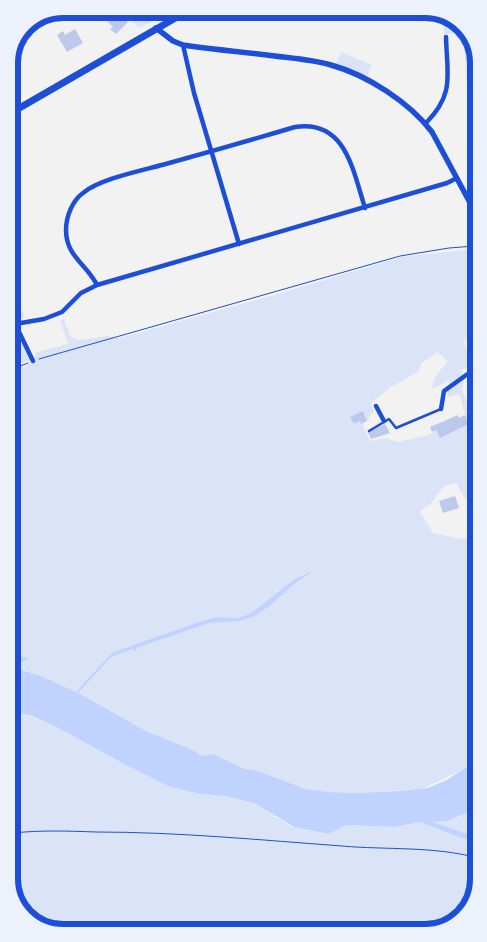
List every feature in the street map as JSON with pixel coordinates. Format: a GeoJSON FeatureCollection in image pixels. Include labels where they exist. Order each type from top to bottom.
{"type":"FeatureCollection","features":[{"type":"Feature","properties":{"kind":"main road"},"geometry":{"type":"LineString","coordinates":[[18,109],[175,18]]}},
{"type":"Feature","properties":{"kind":"street"},"geometry":{"type":"LineString","coordinates":[[156,28],[172,41],[183,46],[291,58],[332,65],[377,86],[400,100],[426,123],[470,203]]}},
{"type":"Feature","properties":{"kind":"street"},"geometry":{"type":"LineString","coordinates":[[426,123],[434,115],[446,95],[448,84],[446,37]]}},
{"type":"Feature","properties":{"kind":"street"},"geometry":{"type":"LineString","coordinates":[[183,46],[189,76],[240,244]]}},
{"type":"Feature","properties":{"kind":"street"},"geometry":{"type":"LineString","coordinates":[[97,285],[93,277],[74,256],[66,232],[66,220],[74,202],[81,194],[98,184],[139,171],[295,127],[320,128],[335,138],[348,156],[365,208]]}},
{"type":"Feature","properties":{"kind":"street"},"geometry":{"type":"LineString","coordinates":[[18,323],[62,312],[81,293],[97,285],[365,208],[448,183],[457,178]]}},
{"type":"Feature","properties":{"kind":"street"},"geometry":{"type":"LineString","coordinates":[[18,330],[33,361]]}},
{"type":"Feature","properties":{"kind":"street"},"geometry":{"type":"LineString","coordinates":[[441,409],[444,391],[470,372]]}},
{"type":"Feature","properties":{"kind":"street"},"geometry":{"type":"LineString","coordinates":[[376,406],[384,421]]}},
{"type":"Feature","properties":{"kind":"lane"},"geometry":{"type":"LineString","coordinates":[[369,430],[389,419],[396,428],[441,409]]}},
{"type":"Feature","properties":{"kind":"path"},"geometry":{"type":"LineString","coordinates":[[18,367],[400,256],[470,246]]}},
{"type":"Feature","properties":{"kind":"path"},"geometry":{"type":"LineString","coordinates":[[18,832],[40,830],[182,834],[448,852],[470,856]]}},
{"type":"Feature","properties":{"kind":"shaded area"},"geometry":{"type":"Polygon","coordinates":[[[129,18],[158,18],[139,28],[129,18]]]}},
{"type":"Feature","properties":{"kind":"shaded area"},"geometry":{"type":"Polygon","coordinates":[[[444,22],[459,34],[444,34],[444,22]]]}},
{"type":"Feature","properties":{"kind":"shaded area"},"geometry":{"type":"Polygon","coordinates":[[[464,42],[470,63],[470,90],[467,90],[464,42]]]}},
{"type":"Feature","properties":{"kind":"shaded area"},"geometry":{"type":"Polygon","coordinates":[[[341,52],[372,65],[367,77],[335,65],[341,52]]]}},
{"type":"Feature","properties":{"kind":"shaded area"},"geometry":{"type":"Polygon","coordinates":[[[470,250],[470,336],[464,341],[470,366],[461,370],[464,378],[462,390],[470,411],[470,497],[465,499],[456,482],[443,487],[429,506],[426,506],[420,512],[433,533],[462,539],[470,538],[470,763],[462,770],[422,789],[355,793],[306,789],[258,771],[242,768],[213,754],[201,756],[195,751],[146,731],[61,685],[18,669],[18,664],[22,662],[18,655],[18,369],[34,362],[36,352],[68,344],[60,320],[64,319],[70,336],[78,340],[107,336],[120,338],[401,257],[470,250]],[[437,352],[421,364],[418,372],[391,387],[372,402],[371,405],[374,411],[367,421],[362,423],[370,441],[386,438],[397,442],[429,435],[436,430],[440,438],[469,424],[459,394],[447,398],[449,380],[432,389],[435,378],[447,363],[447,360],[437,352]]]}},
{"type":"Feature","properties":{"kind":"shaded area"},"geometry":{"type":"Polygon","coordinates":[[[18,302],[25,317],[18,320],[18,302]]]}},
{"type":"Feature","properties":{"kind":"shaded area"},"geometry":{"type":"Polygon","coordinates":[[[18,334],[30,360],[18,365],[18,334]]]}},
{"type":"Feature","properties":{"kind":"shaded area"},"geometry":{"type":"Polygon","coordinates":[[[18,713],[62,730],[168,786],[199,794],[225,796],[254,803],[290,826],[326,834],[347,825],[394,827],[420,822],[426,824],[439,822],[470,811],[470,879],[465,899],[458,909],[449,917],[433,924],[54,924],[38,917],[27,907],[18,888],[18,713]]]}},
{"type":"Feature","properties":{"kind":"water"},"geometry":{"type":"Polygon","coordinates":[[[311,573],[253,617],[239,621],[209,623],[136,648],[137,652],[132,649],[111,657],[78,693],[146,731],[195,751],[201,756],[213,754],[242,768],[258,771],[306,789],[355,793],[428,788],[447,780],[470,764],[470,811],[446,821],[433,822],[470,835],[470,841],[420,822],[394,827],[347,825],[328,834],[294,827],[254,803],[225,796],[199,794],[168,786],[62,730],[32,716],[18,712],[18,669],[41,676],[76,692],[114,652],[217,617],[238,618],[250,614],[295,579],[311,573]]]}},
{"type":"Feature","properties":{"kind":"water"},"geometry":{"type":"Polygon","coordinates":[[[18,655],[29,659],[18,664],[18,655]]]}},
{"type":"Feature","properties":{"kind":"building"},"geometry":{"type":"Polygon","coordinates":[[[110,18],[124,18],[128,22],[116,34],[110,29],[113,27],[107,21],[110,18]]]}},
{"type":"Feature","properties":{"kind":"building"},"geometry":{"type":"Polygon","coordinates":[[[75,29],[83,43],[67,52],[57,35],[63,31],[65,35],[75,29]]]}},
{"type":"Feature","properties":{"kind":"building"},"geometry":{"type":"Polygon","coordinates":[[[363,411],[367,421],[361,424],[360,421],[354,424],[350,417],[363,411]]]}},
{"type":"Feature","properties":{"kind":"building"},"geometry":{"type":"Polygon","coordinates":[[[458,415],[459,418],[465,415],[469,424],[440,438],[436,430],[432,432],[430,427],[458,415]]]}},
{"type":"Feature","properties":{"kind":"building"},"geometry":{"type":"Polygon","coordinates":[[[385,424],[390,433],[371,439],[368,432],[385,424]]]}},
{"type":"Feature","properties":{"kind":"building"},"geometry":{"type":"Polygon","coordinates":[[[455,496],[459,508],[443,513],[439,501],[455,496]]]}}]}
